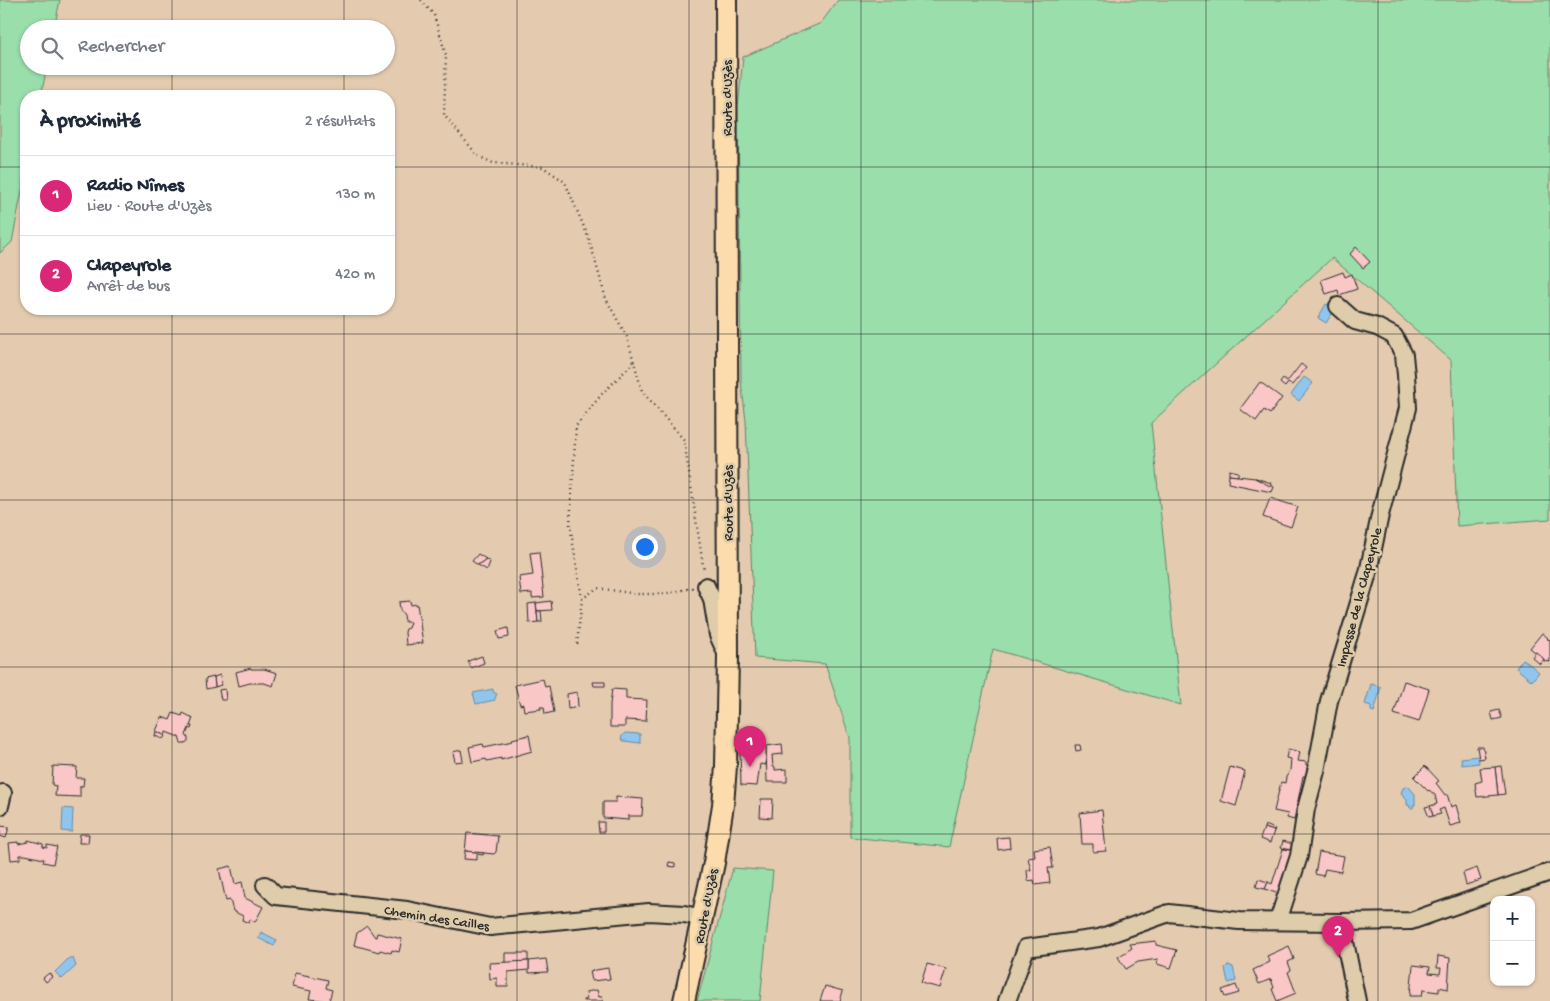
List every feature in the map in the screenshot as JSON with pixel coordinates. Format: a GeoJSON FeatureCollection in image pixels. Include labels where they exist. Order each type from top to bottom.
{"type":"FeatureCollection","features":[{"type":"Feature","properties":{"kind":"main road","name":"Route d'Uzès"},"geometry":{"type":"LineString","coordinates":[[684,1001],[714,863],[722,805],[727,737],[726,0]]}},
{"type":"Feature","properties":{"kind":"street","name":"Impasse de la Clapeyrole"},"geometry":{"type":"LineString","coordinates":[[1278,921],[1299,856],[1306,809],[1316,771],[1329,702],[1368,573],[1380,515],[1408,408],[1404,355],[1394,336],[1377,327],[1355,321],[1338,306]]}},
{"type":"Feature","properties":{"kind":"street"},"geometry":{"type":"LineString","coordinates":[[706,586],[712,599],[718,635],[728,657]]}},
{"type":"Feature","properties":{"kind":"street"},"geometry":{"type":"LineString","coordinates":[[1007,1001],[1026,948],[1100,938],[1169,913],[1239,921],[1411,921],[1550,872]]}},
{"type":"Feature","properties":{"kind":"street","name":"Chemin des Cailles"},"geometry":{"type":"LineString","coordinates":[[265,885],[276,896],[407,910],[490,927],[649,912],[684,914],[703,918]]}},
{"type":"Feature","properties":{"kind":"street"},"geometry":{"type":"LineString","coordinates":[[1341,922],[1357,1001]]}},
{"type":"Feature","properties":{"kind":"path"},"geometry":{"type":"LineString","coordinates":[[421,0],[434,15],[446,55],[444,115],[478,156],[493,163],[543,167],[565,182],[589,239],[606,299],[627,338],[642,391],[684,440],[706,586],[663,594],[637,594],[598,588],[582,599]]}},
{"type":"Feature","properties":{"kind":"path"},"geometry":{"type":"LineString","coordinates":[[577,644],[582,599],[570,525],[576,426],[602,394],[634,362]]}},
{"type":"Feature","properties":{"kind":"green space"},"geometry":{"type":"Polygon","coordinates":[[[0,0],[60,0],[56,20],[20,20],[20,75],[45,75],[42,90],[20,90],[20,201],[12,242],[0,253],[0,0]]]}},
{"type":"Feature","properties":{"kind":"green space"},"geometry":{"type":"Polygon","coordinates":[[[838,0],[1550,0],[1550,519],[1457,526],[1451,360],[1332,258],[1151,423],[1181,705],[993,649],[949,847],[850,837],[850,738],[825,664],[755,658],[746,421],[741,381],[738,107],[743,57],[821,23],[838,0]]]}},
{"type":"Feature","properties":{"kind":"green space"},"geometry":{"type":"Polygon","coordinates":[[[733,868],[773,871],[760,1001],[697,1001],[733,868]]]}},
{"type":"Feature","properties":{"kind":"water"},"geometry":{"type":"Polygon","coordinates":[[[1326,304],[1331,304],[1335,309],[1326,323],[1318,318],[1326,304]]]}},
{"type":"Feature","properties":{"kind":"water"},"geometry":{"type":"Polygon","coordinates":[[[1304,377],[1313,383],[1299,401],[1291,395],[1304,377]]]}},
{"type":"Feature","properties":{"kind":"water"},"geometry":{"type":"Polygon","coordinates":[[[1523,659],[1539,672],[1532,681],[1516,668],[1523,659]]]}},
{"type":"Feature","properties":{"kind":"water"},"geometry":{"type":"Polygon","coordinates":[[[1371,684],[1381,687],[1374,712],[1371,711],[1371,706],[1365,704],[1371,684]]]}},
{"type":"Feature","properties":{"kind":"water"},"geometry":{"type":"Polygon","coordinates":[[[493,689],[493,692],[497,694],[495,700],[476,704],[473,693],[493,689]]]}},
{"type":"Feature","properties":{"kind":"water"},"geometry":{"type":"Polygon","coordinates":[[[625,733],[640,734],[640,743],[624,741],[621,739],[625,733]]]}},
{"type":"Feature","properties":{"kind":"water"},"geometry":{"type":"Polygon","coordinates":[[[1478,756],[1479,763],[1462,765],[1461,758],[1478,756]]]}},
{"type":"Feature","properties":{"kind":"water"},"geometry":{"type":"Polygon","coordinates":[[[1408,786],[1415,794],[1415,805],[1413,805],[1413,808],[1407,805],[1407,799],[1401,793],[1403,788],[1408,786]]]}},
{"type":"Feature","properties":{"kind":"water"},"geometry":{"type":"Polygon","coordinates":[[[63,808],[73,809],[72,832],[62,831],[63,808]]]}},
{"type":"Feature","properties":{"kind":"water"},"geometry":{"type":"Polygon","coordinates":[[[261,932],[277,940],[274,946],[258,938],[261,932]]]}},
{"type":"Feature","properties":{"kind":"water"},"geometry":{"type":"Polygon","coordinates":[[[69,958],[73,958],[76,966],[62,979],[55,972],[69,958]]]}},
{"type":"Feature","properties":{"kind":"water"},"geometry":{"type":"Polygon","coordinates":[[[1228,965],[1233,967],[1236,981],[1228,983],[1225,968],[1228,965]]]}},
{"type":"Feature","properties":{"kind":"building"},"geometry":{"type":"Polygon","coordinates":[[[1356,247],[1370,262],[1363,268],[1350,254],[1356,247]]]}},
{"type":"Feature","properties":{"kind":"building"},"geometry":{"type":"Polygon","coordinates":[[[1343,272],[1345,277],[1352,274],[1357,289],[1339,295],[1338,290],[1326,294],[1321,280],[1343,272]]]}},
{"type":"Feature","properties":{"kind":"building"},"geometry":{"type":"Polygon","coordinates":[[[1301,364],[1306,368],[1292,385],[1288,383],[1285,387],[1280,383],[1283,379],[1287,382],[1301,364]]]}},
{"type":"Feature","properties":{"kind":"building"},"geometry":{"type":"Polygon","coordinates":[[[1260,382],[1282,398],[1270,414],[1264,410],[1256,421],[1240,409],[1260,382]]]}},
{"type":"Feature","properties":{"kind":"building"},"geometry":{"type":"Polygon","coordinates":[[[1229,470],[1238,472],[1238,476],[1229,475],[1229,470]]]}},
{"type":"Feature","properties":{"kind":"building"},"geometry":{"type":"Polygon","coordinates":[[[1229,475],[1255,478],[1274,487],[1272,492],[1228,483],[1229,475]]]}},
{"type":"Feature","properties":{"kind":"building"},"geometry":{"type":"Polygon","coordinates":[[[1255,478],[1271,483],[1270,486],[1255,478]]]}},
{"type":"Feature","properties":{"kind":"building"},"geometry":{"type":"Polygon","coordinates":[[[1270,498],[1298,507],[1291,527],[1263,517],[1270,498]]]}},
{"type":"Feature","properties":{"kind":"building"},"geometry":{"type":"Polygon","coordinates":[[[539,552],[544,597],[532,598],[532,593],[521,594],[519,577],[533,575],[530,553],[539,552]]]}},
{"type":"Feature","properties":{"kind":"building"},"geometry":{"type":"Polygon","coordinates":[[[478,554],[486,559],[478,565],[472,561],[478,554]]]}},
{"type":"Feature","properties":{"kind":"building"},"geometry":{"type":"Polygon","coordinates":[[[486,559],[490,562],[487,570],[478,565],[486,559]]]}},
{"type":"Feature","properties":{"kind":"building"},"geometry":{"type":"Polygon","coordinates":[[[410,601],[411,605],[417,604],[423,643],[406,645],[405,632],[410,622],[405,622],[399,602],[410,601]]]}},
{"type":"Feature","properties":{"kind":"building"},"geometry":{"type":"Polygon","coordinates":[[[551,601],[552,610],[537,611],[536,603],[551,601]]]}},
{"type":"Feature","properties":{"kind":"building"},"geometry":{"type":"Polygon","coordinates":[[[536,603],[538,622],[529,623],[528,604],[536,603]]]}},
{"type":"Feature","properties":{"kind":"building"},"geometry":{"type":"Polygon","coordinates":[[[537,611],[541,611],[542,622],[538,622],[537,611]]]}},
{"type":"Feature","properties":{"kind":"building"},"geometry":{"type":"Polygon","coordinates":[[[508,628],[509,637],[499,639],[497,631],[508,628]]]}},
{"type":"Feature","properties":{"kind":"building"},"geometry":{"type":"Polygon","coordinates":[[[1542,633],[1550,640],[1550,662],[1544,661],[1530,648],[1542,633]]]}},
{"type":"Feature","properties":{"kind":"building"},"geometry":{"type":"Polygon","coordinates":[[[1536,652],[1544,659],[1540,664],[1532,657],[1536,652]]]}},
{"type":"Feature","properties":{"kind":"building"},"geometry":{"type":"Polygon","coordinates":[[[482,656],[484,663],[471,668],[468,661],[482,656]]]}},
{"type":"Feature","properties":{"kind":"building"},"geometry":{"type":"Polygon","coordinates":[[[251,668],[277,673],[273,686],[264,683],[250,683],[239,686],[236,672],[251,668]]]}},
{"type":"Feature","properties":{"kind":"building"},"geometry":{"type":"Polygon","coordinates":[[[220,675],[221,685],[215,687],[214,677],[220,675]]]}},
{"type":"Feature","properties":{"kind":"building"},"geometry":{"type":"Polygon","coordinates":[[[214,677],[215,687],[206,689],[205,679],[214,677]]]}},
{"type":"Feature","properties":{"kind":"building"},"geometry":{"type":"Polygon","coordinates":[[[543,679],[545,687],[549,686],[554,712],[545,714],[544,707],[524,711],[523,704],[520,705],[515,685],[543,679]]]}},
{"type":"Feature","properties":{"kind":"building"},"geometry":{"type":"Polygon","coordinates":[[[1404,681],[1429,689],[1419,722],[1394,714],[1404,681]]]}},
{"type":"Feature","properties":{"kind":"building"},"geometry":{"type":"Polygon","coordinates":[[[593,682],[605,682],[605,686],[594,686],[593,682]]]}},
{"type":"Feature","properties":{"kind":"building"},"geometry":{"type":"Polygon","coordinates":[[[225,689],[226,700],[221,700],[219,690],[225,689]]]}},
{"type":"Feature","properties":{"kind":"building"},"geometry":{"type":"Polygon","coordinates":[[[612,689],[626,690],[626,699],[647,700],[646,721],[625,720],[625,727],[610,727],[612,689]]]}},
{"type":"Feature","properties":{"kind":"building"},"geometry":{"type":"Polygon","coordinates":[[[577,692],[578,707],[568,709],[567,694],[577,692]]]}},
{"type":"Feature","properties":{"kind":"building"},"geometry":{"type":"Polygon","coordinates":[[[1499,710],[1502,718],[1493,720],[1491,712],[1499,710]]]}},
{"type":"Feature","properties":{"kind":"building"},"geometry":{"type":"Polygon","coordinates":[[[173,713],[182,716],[183,713],[193,718],[190,726],[192,726],[191,729],[189,728],[186,735],[188,741],[185,743],[181,743],[179,737],[166,732],[165,736],[156,731],[162,717],[170,720],[173,713]]]}},
{"type":"Feature","properties":{"kind":"building"},"geometry":{"type":"Polygon","coordinates":[[[156,731],[165,736],[163,739],[155,736],[156,731]]]}},
{"type":"Feature","properties":{"kind":"building"},"geometry":{"type":"Polygon","coordinates":[[[529,735],[532,751],[501,760],[501,758],[487,761],[486,759],[472,762],[469,747],[483,744],[484,747],[513,741],[512,739],[529,735]]]}},
{"type":"Feature","properties":{"kind":"building"},"geometry":{"type":"Polygon","coordinates":[[[782,744],[783,754],[772,755],[773,767],[775,767],[775,770],[787,769],[787,782],[767,782],[766,746],[782,744]]]}},
{"type":"Feature","properties":{"kind":"building"},"geometry":{"type":"Polygon","coordinates":[[[1075,745],[1080,745],[1081,750],[1076,751],[1075,745]]]}},
{"type":"Feature","properties":{"kind":"building"},"geometry":{"type":"Polygon","coordinates":[[[766,746],[766,765],[760,764],[757,786],[741,785],[740,749],[766,746]]]}},
{"type":"Feature","properties":{"kind":"building"},"geometry":{"type":"Polygon","coordinates":[[[1477,747],[1483,747],[1485,758],[1479,759],[1477,747]]]}},
{"type":"Feature","properties":{"kind":"building"},"geometry":{"type":"Polygon","coordinates":[[[1288,749],[1300,752],[1298,761],[1306,762],[1306,765],[1311,764],[1307,776],[1303,776],[1294,820],[1287,818],[1288,814],[1274,811],[1281,782],[1285,783],[1290,771],[1291,759],[1286,758],[1288,749]]]}},
{"type":"Feature","properties":{"kind":"building"},"geometry":{"type":"Polygon","coordinates":[[[461,750],[463,761],[455,762],[453,752],[461,750]]]}},
{"type":"Feature","properties":{"kind":"building"},"geometry":{"type":"Polygon","coordinates":[[[53,766],[77,767],[76,778],[84,778],[83,786],[80,786],[80,797],[55,796],[56,786],[52,785],[53,766]]]}},
{"type":"Feature","properties":{"kind":"building"},"geometry":{"type":"Polygon","coordinates":[[[1425,766],[1439,781],[1436,783],[1445,795],[1447,794],[1451,807],[1456,805],[1461,823],[1450,826],[1444,808],[1439,810],[1441,814],[1433,816],[1430,806],[1437,804],[1435,795],[1428,791],[1414,777],[1425,766]]]}},
{"type":"Feature","properties":{"kind":"building"},"geometry":{"type":"Polygon","coordinates":[[[1501,766],[1505,794],[1498,795],[1495,767],[1501,766]]]}},
{"type":"Feature","properties":{"kind":"building"},"geometry":{"type":"Polygon","coordinates":[[[1230,767],[1245,771],[1236,806],[1221,801],[1230,767]]]}},
{"type":"Feature","properties":{"kind":"building"},"geometry":{"type":"Polygon","coordinates":[[[1495,767],[1498,795],[1477,797],[1475,783],[1482,781],[1480,768],[1495,767]]]}},
{"type":"Feature","properties":{"kind":"building"},"geometry":{"type":"Polygon","coordinates":[[[616,797],[643,799],[642,816],[628,816],[628,820],[603,818],[603,802],[616,802],[616,797]]]}},
{"type":"Feature","properties":{"kind":"building"},"geometry":{"type":"Polygon","coordinates":[[[761,799],[773,799],[772,818],[760,817],[761,799]]]}},
{"type":"Feature","properties":{"kind":"building"},"geometry":{"type":"Polygon","coordinates":[[[1430,806],[1433,816],[1429,817],[1425,807],[1430,806]]]}},
{"type":"Feature","properties":{"kind":"building"},"geometry":{"type":"Polygon","coordinates":[[[1102,810],[1106,851],[1093,852],[1093,844],[1082,844],[1080,813],[1102,810]]]}},
{"type":"Feature","properties":{"kind":"building"},"geometry":{"type":"Polygon","coordinates":[[[598,822],[604,822],[604,832],[599,832],[598,822]]]}},
{"type":"Feature","properties":{"kind":"building"},"geometry":{"type":"Polygon","coordinates":[[[1265,825],[1275,829],[1274,831],[1264,828],[1265,825]]]}},
{"type":"Feature","properties":{"kind":"building"},"geometry":{"type":"Polygon","coordinates":[[[0,826],[9,827],[6,838],[0,836],[0,826]]]}},
{"type":"Feature","properties":{"kind":"building"},"geometry":{"type":"Polygon","coordinates":[[[1264,828],[1274,831],[1270,843],[1260,839],[1264,828]]]}},
{"type":"Feature","properties":{"kind":"building"},"geometry":{"type":"Polygon","coordinates":[[[467,833],[498,836],[496,852],[494,854],[465,851],[467,833]]]}},
{"type":"Feature","properties":{"kind":"building"},"geometry":{"type":"Polygon","coordinates":[[[80,834],[89,834],[88,843],[79,843],[80,834]]]}},
{"type":"Feature","properties":{"kind":"building"},"geometry":{"type":"Polygon","coordinates":[[[1009,837],[1010,848],[998,850],[997,838],[1009,837]]]}},
{"type":"Feature","properties":{"kind":"building"},"geometry":{"type":"Polygon","coordinates":[[[28,840],[43,844],[43,847],[47,848],[47,845],[57,847],[53,864],[43,862],[44,859],[25,855],[20,855],[20,859],[11,860],[9,843],[18,842],[18,844],[28,842],[28,840]]]}},
{"type":"Feature","properties":{"kind":"building"},"geometry":{"type":"Polygon","coordinates":[[[1283,841],[1293,844],[1292,850],[1281,848],[1283,841]]]}},
{"type":"Feature","properties":{"kind":"building"},"geometry":{"type":"Polygon","coordinates":[[[1050,847],[1053,868],[1048,868],[1050,883],[1035,885],[1034,880],[1028,881],[1027,870],[1031,870],[1028,858],[1035,857],[1034,849],[1050,847]]]}},
{"type":"Feature","properties":{"kind":"building"},"geometry":{"type":"Polygon","coordinates":[[[1283,849],[1292,850],[1279,894],[1265,889],[1268,882],[1272,884],[1283,849]]]}},
{"type":"Feature","properties":{"kind":"building"},"geometry":{"type":"Polygon","coordinates":[[[465,851],[484,853],[483,855],[477,854],[477,860],[464,859],[465,851]]]}},
{"type":"Feature","properties":{"kind":"building"},"geometry":{"type":"Polygon","coordinates":[[[1319,852],[1344,856],[1341,872],[1325,869],[1323,876],[1315,874],[1319,852]]]}},
{"type":"Feature","properties":{"kind":"building"},"geometry":{"type":"Polygon","coordinates":[[[669,862],[675,863],[675,867],[668,866],[669,862]]]}},
{"type":"Feature","properties":{"kind":"building"},"geometry":{"type":"Polygon","coordinates":[[[231,866],[235,884],[242,882],[245,898],[263,907],[255,922],[250,919],[249,923],[242,920],[243,916],[233,911],[230,900],[226,901],[219,869],[231,866]]]}},
{"type":"Feature","properties":{"kind":"building"},"geometry":{"type":"Polygon","coordinates":[[[1477,868],[1481,880],[1466,885],[1463,873],[1477,868]]]}},
{"type":"Feature","properties":{"kind":"building"},"geometry":{"type":"Polygon","coordinates":[[[1258,879],[1268,882],[1265,889],[1256,887],[1258,879]]]}},
{"type":"Feature","properties":{"kind":"building"},"geometry":{"type":"Polygon","coordinates":[[[367,926],[375,937],[377,933],[402,939],[399,952],[392,950],[391,953],[380,950],[379,952],[354,945],[357,933],[367,926]]]}},
{"type":"Feature","properties":{"kind":"building"},"geometry":{"type":"Polygon","coordinates":[[[1156,941],[1156,945],[1177,950],[1171,968],[1157,964],[1158,959],[1138,962],[1126,969],[1118,957],[1132,948],[1130,944],[1156,941]]]}},
{"type":"Feature","properties":{"kind":"building"},"geometry":{"type":"Polygon","coordinates":[[[1289,946],[1294,959],[1288,962],[1291,970],[1288,972],[1296,993],[1277,1001],[1272,989],[1274,988],[1271,979],[1259,984],[1253,970],[1270,962],[1267,956],[1289,946]]]}},
{"type":"Feature","properties":{"kind":"building"},"geometry":{"type":"Polygon","coordinates":[[[505,953],[528,953],[528,961],[505,963],[505,953]]]}},
{"type":"Feature","properties":{"kind":"building"},"geometry":{"type":"Polygon","coordinates":[[[1438,956],[1450,958],[1448,989],[1439,987],[1439,992],[1423,990],[1422,996],[1410,996],[1413,965],[1430,967],[1429,973],[1440,974],[1441,968],[1437,968],[1438,956]]]}},
{"type":"Feature","properties":{"kind":"building"},"geometry":{"type":"Polygon","coordinates":[[[546,959],[548,972],[529,973],[529,961],[546,959]]]}},
{"type":"Feature","properties":{"kind":"building"},"geometry":{"type":"Polygon","coordinates":[[[529,961],[529,970],[508,972],[508,987],[497,987],[497,978],[490,979],[489,963],[529,961]]]}},
{"type":"Feature","properties":{"kind":"building"},"geometry":{"type":"Polygon","coordinates":[[[927,964],[946,969],[940,988],[921,983],[927,964]]]}},
{"type":"Feature","properties":{"kind":"building"},"geometry":{"type":"Polygon","coordinates":[[[608,968],[610,979],[592,981],[590,971],[608,968]]]}},
{"type":"Feature","properties":{"kind":"building"},"geometry":{"type":"Polygon","coordinates":[[[49,973],[52,977],[46,982],[43,978],[49,973]]]}},
{"type":"Feature","properties":{"kind":"building"},"geometry":{"type":"Polygon","coordinates":[[[295,973],[328,980],[326,988],[332,990],[329,1001],[309,999],[311,991],[292,987],[295,973]]]}},
{"type":"Feature","properties":{"kind":"building"},"geometry":{"type":"Polygon","coordinates":[[[1236,985],[1239,993],[1225,997],[1222,990],[1236,985]]]}},
{"type":"Feature","properties":{"kind":"building"},"geometry":{"type":"Polygon","coordinates":[[[825,986],[843,991],[840,1001],[820,1001],[825,986]]]}},
{"type":"Feature","properties":{"kind":"building"},"geometry":{"type":"Polygon","coordinates":[[[597,990],[599,997],[602,997],[603,1001],[583,1001],[587,999],[586,992],[597,990]]]}},
{"type":"Feature","properties":{"kind":"place","name":"Radio Nîmes"},"geometry":{"type":"Point","coordinates":[750,767]}},
{"type":"Feature","properties":{"kind":"place","name":"Clapeyrole"},"geometry":{"type":"Point","coordinates":[1338,957]}}]}
